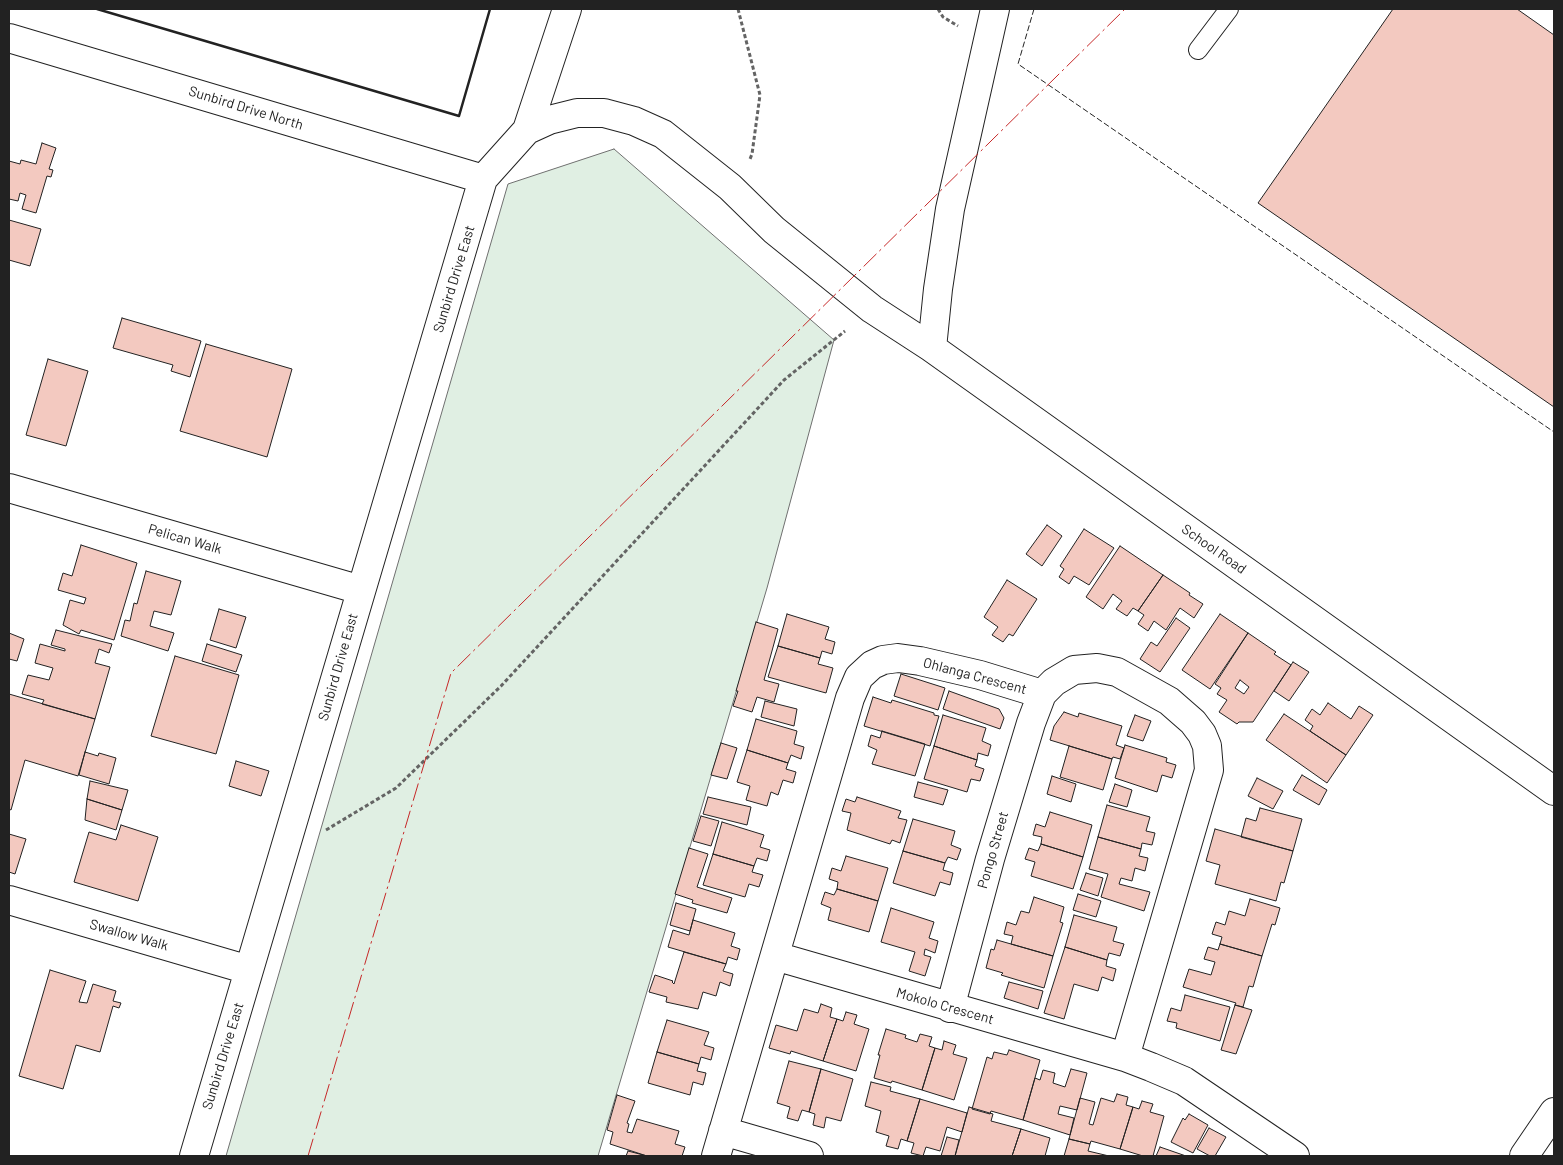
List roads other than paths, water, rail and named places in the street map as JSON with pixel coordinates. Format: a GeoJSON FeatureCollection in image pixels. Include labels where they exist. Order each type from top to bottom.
{"type":"FeatureCollection","features":[{"type":"Feature","properties":{"kind":"street"},"geometry":{"type":"LineString","coordinates":[[483,179],[527,130],[566,9]]}},
{"type":"Feature","properties":{"kind":"street"},"geometry":{"type":"LineString","coordinates":[[932,348],[938,289],[950,209],[995,9]]}},
{"type":"Feature","properties":{"kind":"street","name":"Sunbird Drive North"},"geometry":{"type":"LineString","coordinates":[[9,38],[483,179]]}},
{"type":"Feature","properties":{"kind":"street","name":"School Road"},"geometry":{"type":"LineString","coordinates":[[527,130],[549,120],[578,113],[604,113],[634,121],[663,134],[730,188],[774,230],[872,309],[932,348],[1554,791]]}},
{"type":"Feature","properties":{"kind":"street","name":"Sunbird Drive East"},"geometry":{"type":"LineString","coordinates":[[194,1156],[483,179]]}},
{"type":"Feature","properties":{"kind":"street","name":"Pelican Walk"},"geometry":{"type":"LineString","coordinates":[[9,488],[361,590]]}},
{"type":"Feature","properties":{"kind":"street","name":"Ohlanga Crescent"},"geometry":{"type":"LineString","coordinates":[[775,956],[850,698],[859,677],[872,665],[883,660],[898,658],[920,661],[980,675],[1042,694],[1054,682],[1074,670],[1097,668],[1117,672],[1169,701],[1193,722],[1202,734],[1207,746],[1209,770],[1125,1057]]}},
{"type":"Feature","properties":{"kind":"street","name":"Pongo Street"},"geometry":{"type":"LineString","coordinates":[[950,1008],[990,859],[1031,723],[1042,694]]}},
{"type":"Feature","properties":{"kind":"street","name":"Swallow Walk"},"geometry":{"type":"LineString","coordinates":[[9,900],[249,970]]}},
{"type":"Feature","properties":{"kind":"street"},"geometry":{"type":"LineString","coordinates":[[775,956],[720,1144],[808,1156]]}},
{"type":"Feature","properties":{"kind":"street","name":"Mokolo Crescent"},"geometry":{"type":"LineString","coordinates":[[775,956],[1125,1057],[1184,1082],[1295,1156]]}},
{"type":"Feature","properties":{"kind":"street"},"geometry":{"type":"LineString","coordinates":[[1524,1156],[1554,1112]]}},
{"type":"Feature","properties":{"kind":"lane"},"geometry":{"type":"LineString","coordinates":[[1198,50],[1229,9]]}}]}
